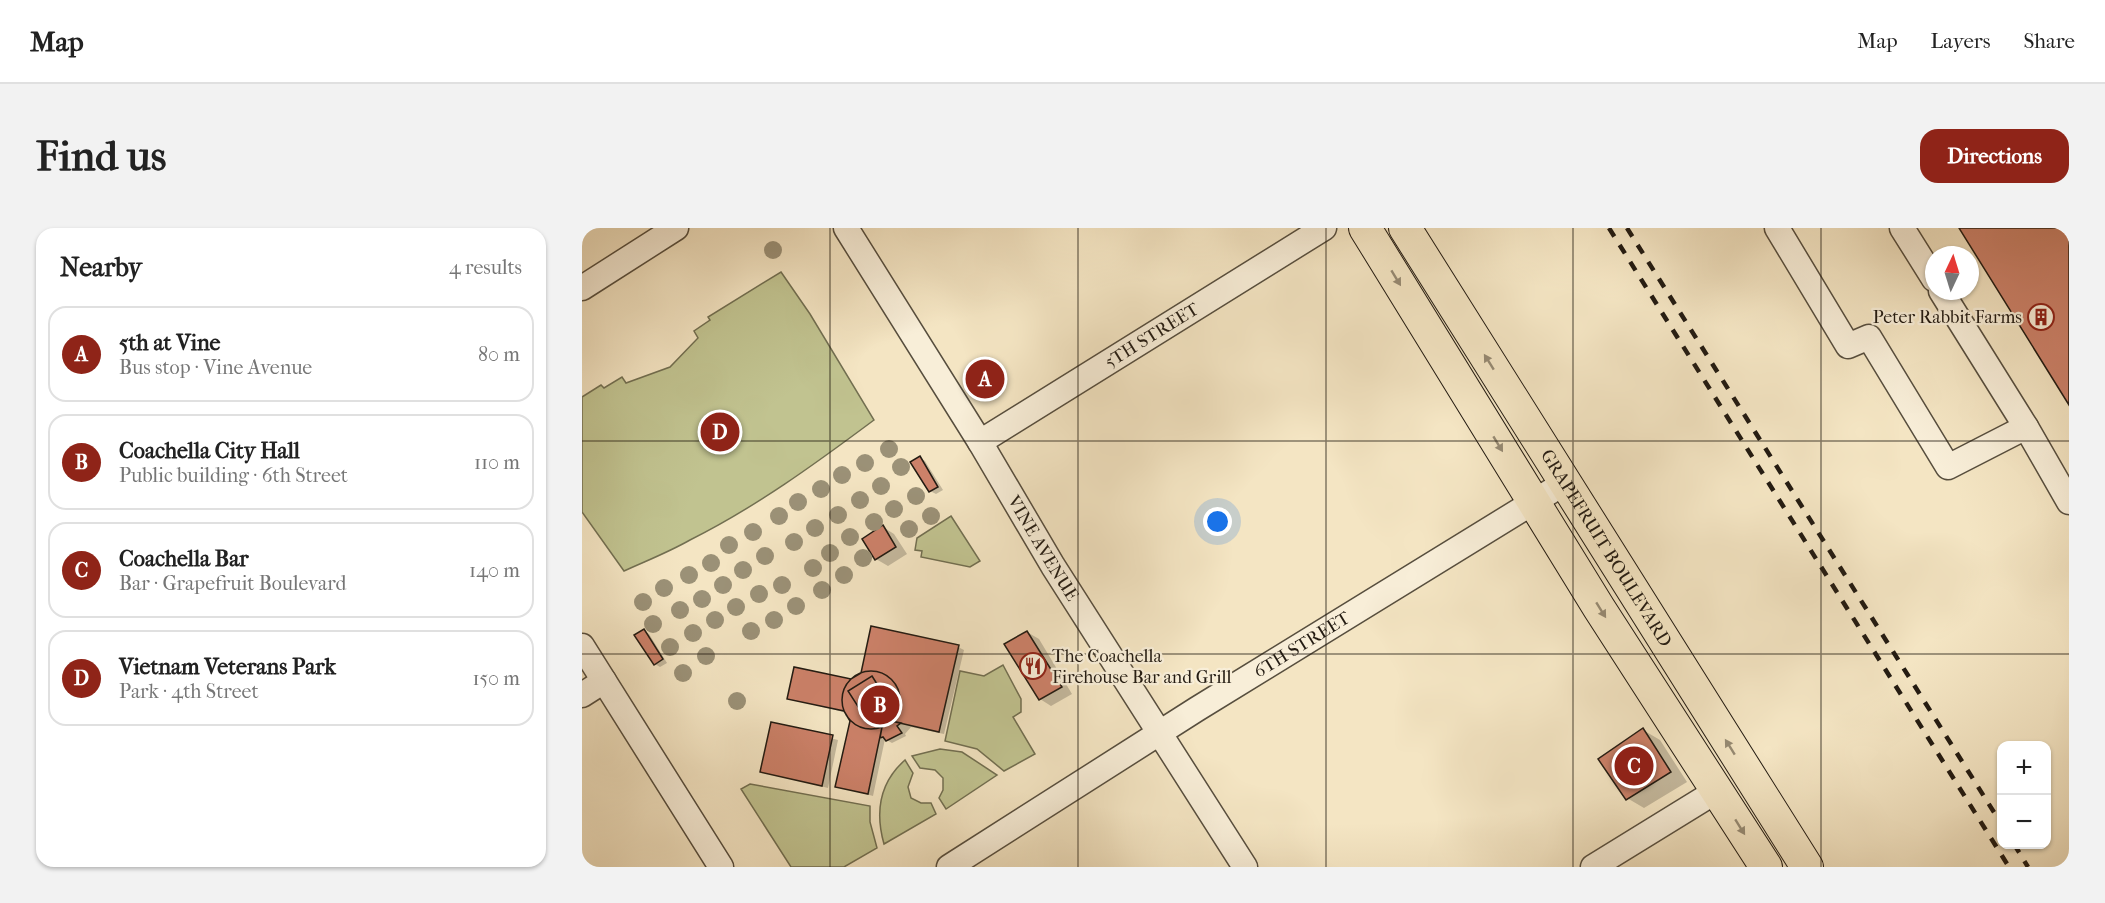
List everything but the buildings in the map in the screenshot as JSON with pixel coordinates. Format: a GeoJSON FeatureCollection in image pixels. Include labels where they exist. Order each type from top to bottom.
{"type":"FeatureCollection","features":[{"type":"Feature","properties":{"kind":"main road","name":"GRAPEFRUIT BOULEVARD"},"geometry":{"type":"LineString","coordinates":[[1365,228],[1533,500],[1766,867]]}},
{"type":"Feature","properties":{"kind":"main road","name":"GRAPEFRUIT BOULEVARD"},"geometry":{"type":"LineString","coordinates":[[1405,228],[1566,482],[1663,642],[1807,867]]}},
{"type":"Feature","properties":{"kind":"street"},"geometry":{"type":"LineString","coordinates":[[582,288],[676,228]]}},
{"type":"Feature","properties":{"kind":"street","name":"VINE AVENUE"},"geometry":{"type":"LineString","coordinates":[[846,228],[981,442],[1053,566],[1245,867]]}},
{"type":"Feature","properties":{"kind":"street","name":"5TH STREET"},"geometry":{"type":"LineString","coordinates":[[981,442],[1324,228]]}},
{"type":"Feature","properties":{"kind":"street"},"geometry":{"type":"LineString","coordinates":[[1778,228],[1848,346],[1869,337],[1948,467],[2026,428]]}},
{"type":"Feature","properties":{"kind":"street"},"geometry":{"type":"LineString","coordinates":[[1902,228],[1925,265]]}},
{"type":"Feature","properties":{"kind":"street"},"geometry":{"type":"LineString","coordinates":[[1947,300],[2069,502]]}},
{"type":"Feature","properties":{"kind":"street","name":"6TH STREET"},"geometry":{"type":"LineString","coordinates":[[949,867],[1161,732],[1533,500],[1566,482]]}},
{"type":"Feature","properties":{"kind":"street"},"geometry":{"type":"LineString","coordinates":[[582,646],[721,867]]}},
{"type":"Feature","properties":{"kind":"street"},"geometry":{"type":"LineString","coordinates":[[582,695],[604,681]]}},
{"type":"Feature","properties":{"kind":"street"},"geometry":{"type":"LineString","coordinates":[[1593,867],[1718,790]]}},
{"type":"Feature","properties":{"kind":"green space"},"geometry":{"type":"Polygon","coordinates":[[[781,272],[810,314],[874,420],[807,469],[738,514],[624,571],[582,512],[582,397],[601,385],[604,388],[622,377],[626,383],[670,367],[698,338],[694,331],[710,320],[708,317],[781,272]]]}},
{"type":"Feature","properties":{"kind":"green space"},"geometry":{"type":"Polygon","coordinates":[[[951,516],[980,561],[970,567],[921,557],[922,551],[915,550],[917,538],[951,516]]]}},
{"type":"Feature","properties":{"kind":"green space"},"geometry":{"type":"Polygon","coordinates":[[[1003,665],[1021,699],[1021,712],[1013,717],[1035,754],[1004,771],[977,749],[945,741],[960,671],[984,676],[1003,665]]]}},
{"type":"Feature","properties":{"kind":"green space"},"geometry":{"type":"Polygon","coordinates":[[[940,749],[962,752],[997,775],[946,809],[939,798],[943,790],[943,778],[935,770],[920,768],[912,756],[940,749]]]}},
{"type":"Feature","properties":{"kind":"green space"},"geometry":{"type":"Polygon","coordinates":[[[905,760],[913,773],[908,787],[911,798],[921,803],[931,803],[936,814],[884,844],[880,821],[881,799],[889,778],[905,760]]]}},
{"type":"Feature","properties":{"kind":"green space"},"geometry":{"type":"Polygon","coordinates":[[[750,784],[870,806],[870,822],[877,848],[844,867],[791,867],[741,789],[750,784]]]}},
{"type":"Feature","properties":{"kind":"railway"},"geometry":{"type":"LineString","coordinates":[[1609,228],[2009,867]]}},
{"type":"Feature","properties":{"kind":"railway"},"geometry":{"type":"LineString","coordinates":[[1627,228],[1997,817]]}},
{"type":"Feature","properties":{"kind":"railway"},"geometry":{"type":"LineString","coordinates":[[2017,849],[2028,867]]}},
{"type":"Feature","properties":{"kind":"place","name":"Peter Rabbit Farms"},"geometry":{"type":"Point","coordinates":[2041,317]}},
{"type":"Feature","properties":{"kind":"place","name":"5th at Vine"},"geometry":{"type":"Point","coordinates":[985,379]}},
{"type":"Feature","properties":{"kind":"place","name":"Vietnam Veterans Park"},"geometry":{"type":"Point","coordinates":[720,432]}},
{"type":"Feature","properties":{"kind":"place","name":"The Coachella Firehouse Bar and Grill"},"geometry":{"type":"Point","coordinates":[1033,666]}},
{"type":"Feature","properties":{"kind":"place","name":"Coachella City Hall"},"geometry":{"type":"Point","coordinates":[880,705]}},
{"type":"Feature","properties":{"kind":"place","name":"Coachella Bar"},"geometry":{"type":"Point","coordinates":[1634,766]}}]}
